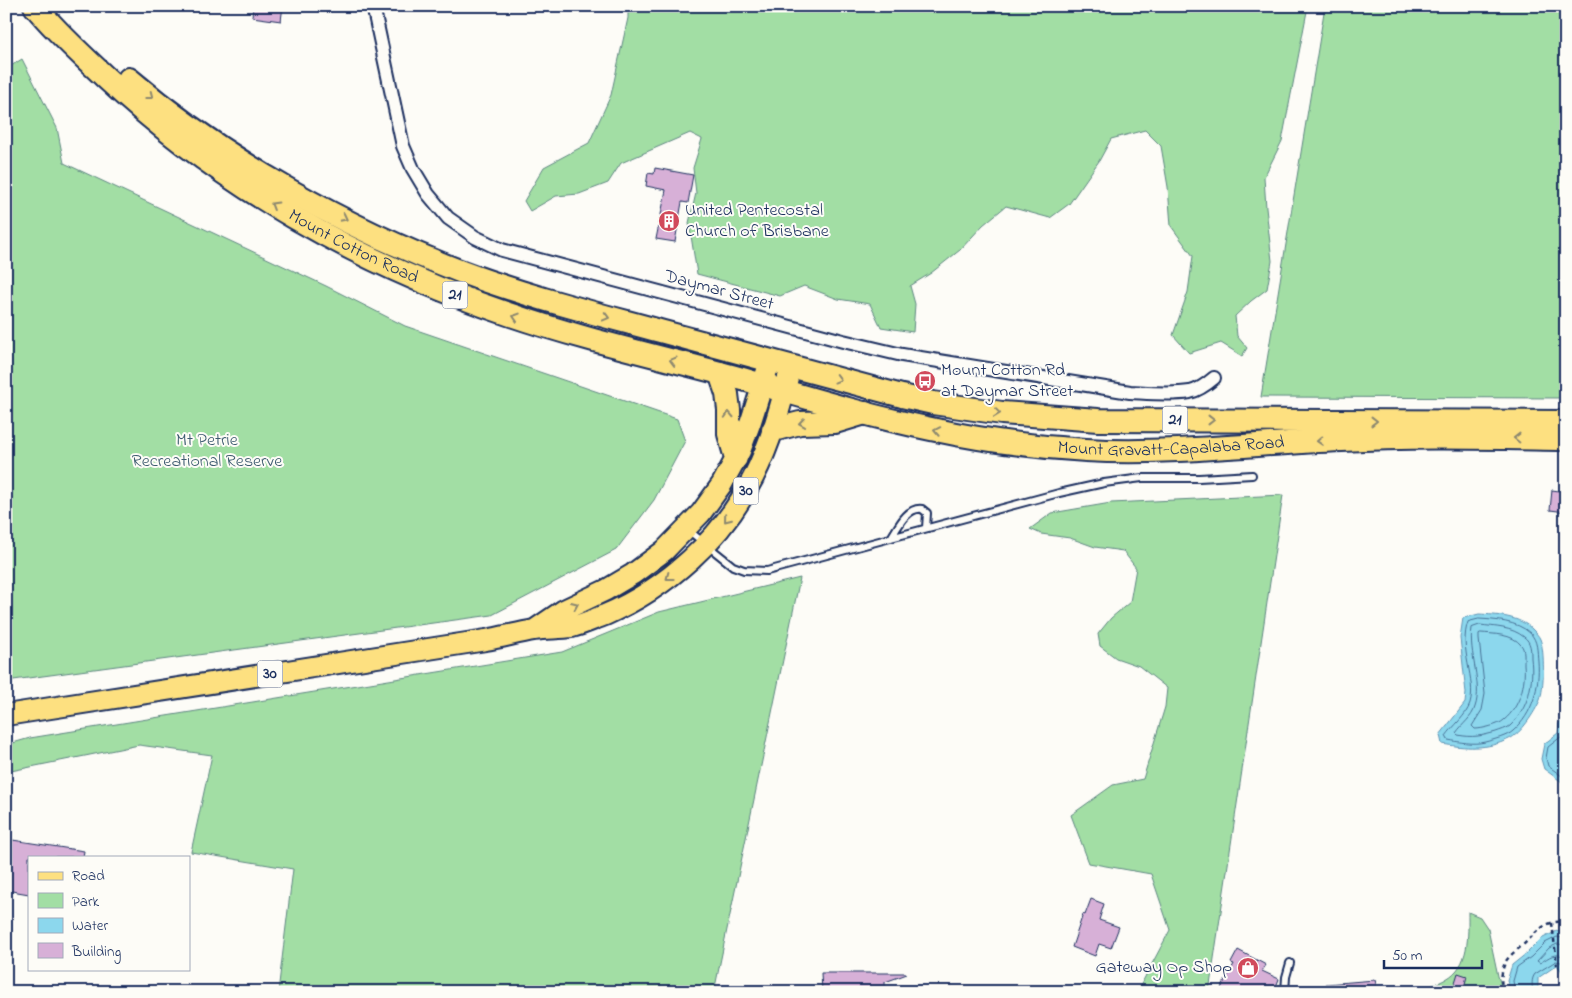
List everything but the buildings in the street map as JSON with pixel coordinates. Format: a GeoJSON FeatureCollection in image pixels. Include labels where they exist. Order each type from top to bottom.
{"type":"FeatureCollection","features":[{"type":"Feature","properties":{"kind":"highway","name":"Mount Cotton Road"},"geometry":{"type":"LineString","coordinates":[[35,6],[47,21],[87,60],[168,132],[242,185],[294,218],[382,264],[509,315],[774,388]]}},
{"type":"Feature","properties":{"kind":"highway","name":"Mount Cotton Road"},"geometry":{"type":"LineString","coordinates":[[47,6],[141,90],[193,129],[225,151],[285,187],[384,239],[462,272],[530,295],[780,364]]}},
{"type":"Feature","properties":{"kind":"highway","name":"Mount Gravatt-Capalaba Road"},"geometry":{"type":"LineString","coordinates":[[780,364],[933,403],[1035,417],[1098,420],[1566,422]]}},
{"type":"Feature","properties":{"kind":"highway"},"geometry":{"type":"LineString","coordinates":[[720,373],[727,394],[729,434],[736,458]]}},
{"type":"Feature","properties":{"kind":"highway","name":"Mount Gravatt-Capalaba Road"},"geometry":{"type":"LineString","coordinates":[[774,388],[926,428],[1020,444],[1089,450],[1182,450],[1355,439],[1566,439]]}},
{"type":"Feature","properties":{"kind":"highway"},"geometry":{"type":"LineString","coordinates":[[773,430],[800,423],[835,422],[866,413]]}},
{"type":"Feature","properties":{"kind":"main road"},"geometry":{"type":"LineString","coordinates":[[774,388],[780,364]]}},
{"type":"Feature","properties":{"kind":"main road","name":"30"},"geometry":{"type":"LineString","coordinates":[[6,715],[477,642],[534,630],[572,627],[615,610],[666,579],[706,545],[731,514],[753,478],[773,430],[774,388]]}},
{"type":"Feature","properties":{"kind":"main road","name":"30"},"geometry":{"type":"LineString","coordinates":[[534,630],[564,610],[634,574],[664,552],[687,529],[712,499],[774,388]]}},
{"type":"Feature","properties":{"kind":"street","name":"Daymar Street"},"geometry":{"type":"LineString","coordinates":[[373,6],[403,146],[413,169],[428,194],[448,218],[475,238],[502,250],[902,355],[1130,392],[1191,392],[1214,378]]}},
{"type":"Feature","properties":{"kind":"lane","name":"Mount Gravatt-Capalaba Road"},"geometry":{"type":"LineString","coordinates":[[687,529],[738,568],[760,571],[778,569],[926,528],[1104,483],[1150,478],[1252,475]]}},
{"type":"Feature","properties":{"kind":"lane"},"geometry":{"type":"LineString","coordinates":[[890,538],[908,514],[915,508],[922,508],[927,513],[926,528]]}},
{"type":"Feature","properties":{"kind":"lane"},"geometry":{"type":"LineString","coordinates":[[1285,992],[1286,977],[1290,963]]}},
{"type":"Feature","properties":{"kind":"path"},"geometry":{"type":"LineString","coordinates":[[1503,992],[1502,974],[1506,961],[1538,929],[1552,923],[1566,923]]}},
{"type":"Feature","properties":{"kind":"path"},"geometry":{"type":"LineString","coordinates":[[1552,923],[1557,965]]}},
{"type":"Feature","properties":{"kind":"green space"},"geometry":{"type":"Polygon","coordinates":[[[628,6],[1308,6],[1282,141],[1264,177],[1272,261],[1267,289],[1235,316],[1237,336],[1247,348],[1242,356],[1221,343],[1189,353],[1173,335],[1188,292],[1193,256],[1171,226],[1168,187],[1161,146],[1145,130],[1111,139],[1099,161],[1069,204],[1050,218],[1006,206],[983,225],[960,250],[931,273],[910,286],[915,304],[913,332],[881,327],[870,304],[838,299],[804,286],[780,296],[697,274],[689,223],[696,193],[693,168],[702,139],[690,133],[621,163],[608,183],[579,194],[556,196],[530,211],[524,201],[544,167],[589,143],[611,95],[628,18],[628,6]]]}},
{"type":"Feature","properties":{"kind":"green space"},"geometry":{"type":"Polygon","coordinates":[[[1325,6],[1566,6],[1566,398],[1261,397],[1325,6]]]}},
{"type":"Feature","properties":{"kind":"green space","name":"Mt Petrie Recreational Reserve"},"geometry":{"type":"Polygon","coordinates":[[[22,59],[57,128],[64,163],[326,286],[405,326],[677,419],[685,441],[654,500],[616,550],[492,615],[6,681],[6,69],[22,59]]]}},
{"type":"Feature","properties":{"kind":"green space"},"geometry":{"type":"Polygon","coordinates":[[[1283,495],[1209,992],[1137,992],[1170,930],[1151,874],[1089,863],[1071,815],[1113,785],[1143,779],[1165,707],[1167,688],[1139,666],[1116,658],[1100,646],[1098,634],[1111,618],[1130,602],[1136,568],[1123,551],[1095,547],[1070,538],[1041,534],[1030,529],[1052,513],[1111,503],[1283,495]]]}},
{"type":"Feature","properties":{"kind":"green space"},"geometry":{"type":"Polygon","coordinates":[[[800,578],[714,992],[278,992],[293,869],[191,852],[212,755],[139,745],[6,772],[6,745],[30,738],[562,652],[659,612],[800,578]]]}},
{"type":"Feature","properties":{"kind":"green space"},"geometry":{"type":"Polygon","coordinates":[[[1468,912],[1480,917],[1488,929],[1503,992],[1422,992],[1446,979],[1460,966],[1466,949],[1468,912]]]}},
{"type":"Feature","properties":{"kind":"water"},"geometry":{"type":"Polygon","coordinates":[[[1479,614],[1515,619],[1528,625],[1539,637],[1542,644],[1543,660],[1540,700],[1523,728],[1514,736],[1501,743],[1476,747],[1442,744],[1440,735],[1465,703],[1466,693],[1460,638],[1463,618],[1479,614]]]}},
{"type":"Feature","properties":{"kind":"water"},"geometry":{"type":"Polygon","coordinates":[[[1566,717],[1566,785],[1544,769],[1541,759],[1544,744],[1558,733],[1559,723],[1566,717]]]}},
{"type":"Feature","properties":{"kind":"water"},"geometry":{"type":"Polygon","coordinates":[[[1557,931],[1566,934],[1566,977],[1557,965],[1538,978],[1538,992],[1511,992],[1507,981],[1512,965],[1541,939],[1557,931]]]}},
{"type":"Feature","properties":{"kind":"place","name":"United Pentecostal Church of Brisbane"},"geometry":{"type":"Point","coordinates":[669,221]}},
{"type":"Feature","properties":{"kind":"place","name":"Mount Cotton Rd at Daymar Street"},"geometry":{"type":"Point","coordinates":[925,381]}},
{"type":"Feature","properties":{"kind":"place","name":"Gateway Op Shop"},"geometry":{"type":"Point","coordinates":[1248,968]}}]}
